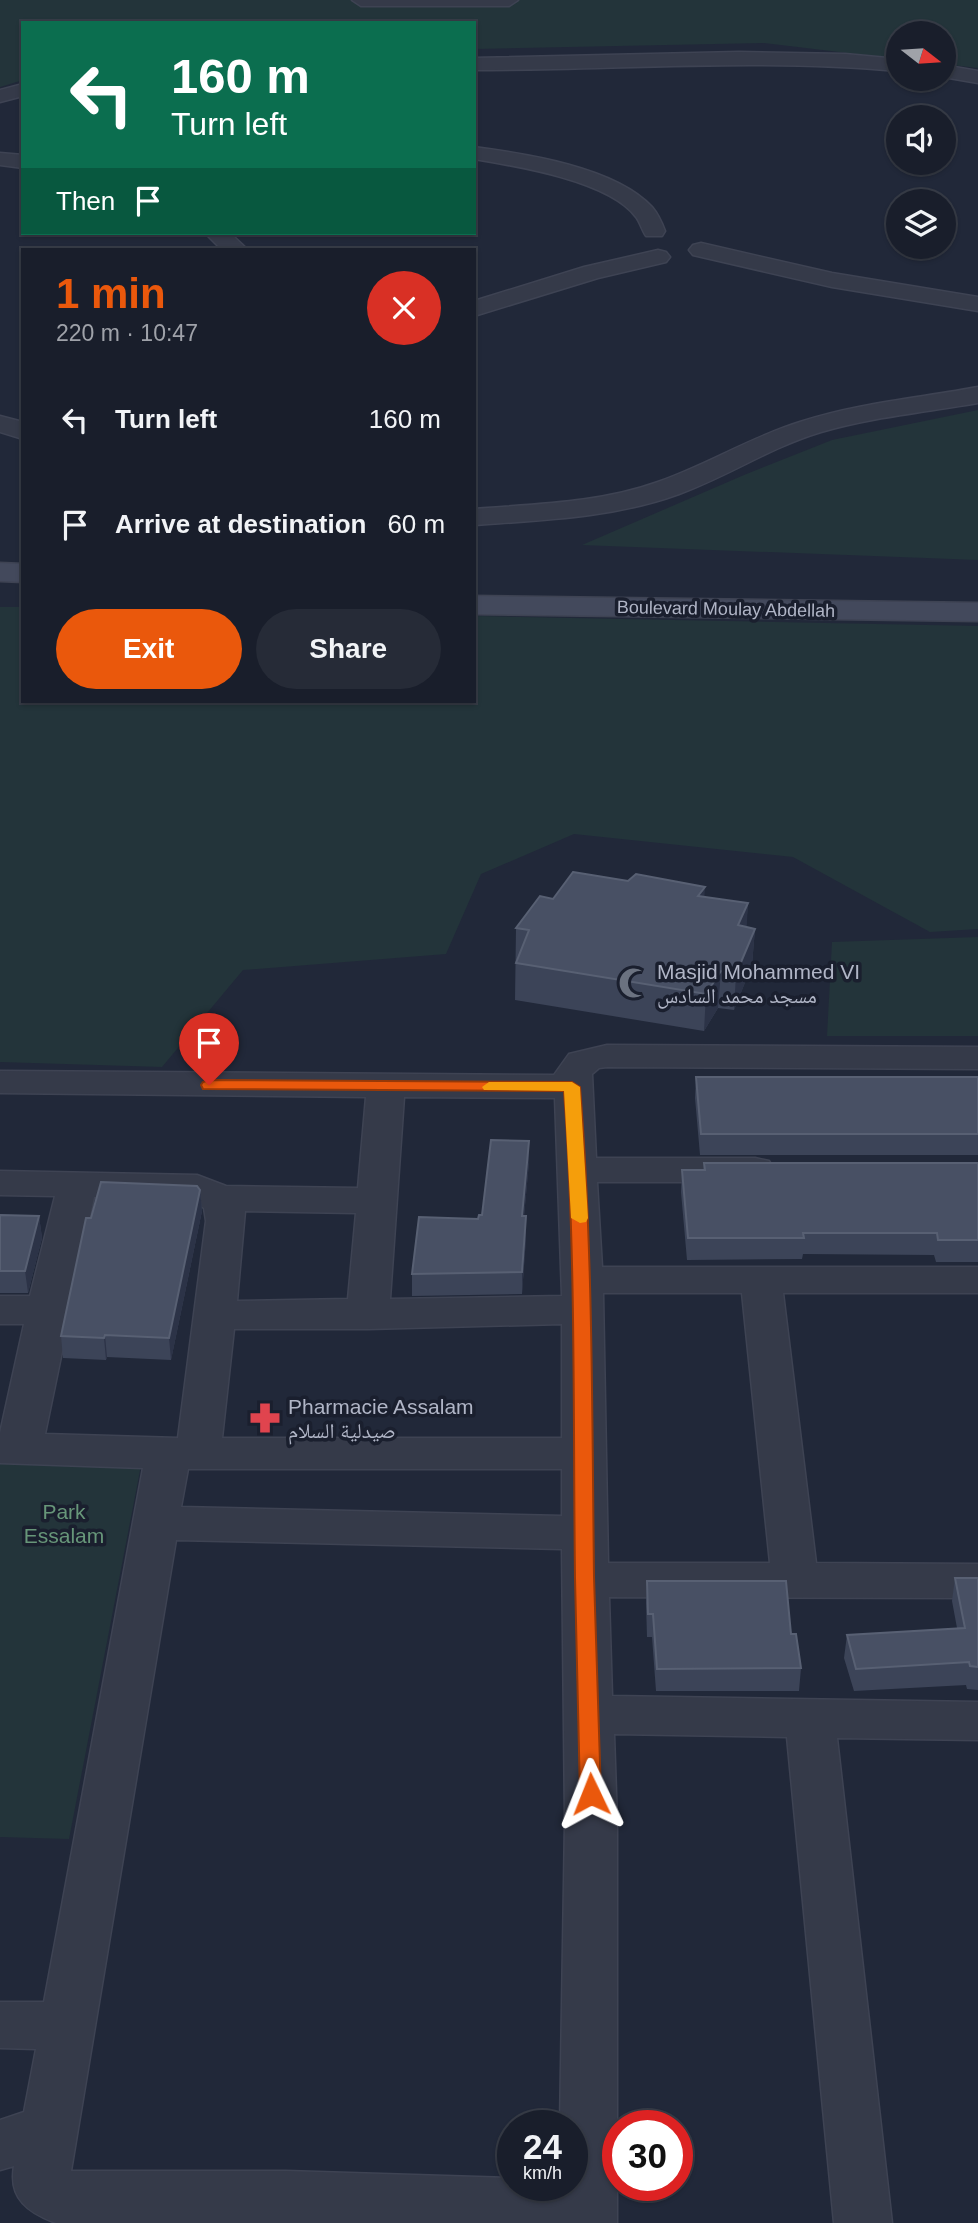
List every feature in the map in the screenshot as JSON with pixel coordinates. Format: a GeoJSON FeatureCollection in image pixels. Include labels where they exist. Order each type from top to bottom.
{"type":"FeatureCollection","features":[{"type":"Feature","properties":{"kind":"main road"},"geometry":{"type":"LineString","coordinates":[[0,572],[21,573]]}},
{"type":"Feature","properties":{"kind":"main road","name":"Boulevard Moulay Abdellah"},"geometry":{"type":"LineString","coordinates":[[476,581],[978,588]]}},
{"type":"Feature","properties":{"kind":"main road"},"geometry":{"type":"LineString","coordinates":[[0,597],[21,597]]}},
{"type":"Feature","properties":{"kind":"main road","name":"Boulevard Moulay Abdellah"},"geometry":{"type":"LineString","coordinates":[[476,605],[978,612]]}},
{"type":"Feature","properties":{"kind":"street"},"geometry":{"type":"LineString","coordinates":[[361,0],[509,0]]}},
{"type":"Feature","properties":{"kind":"street"},"geometry":{"type":"LineString","coordinates":[[476,64],[754,58],[886,64]]}},
{"type":"Feature","properties":{"kind":"street"},"geometry":{"type":"LineString","coordinates":[[956,73],[978,77]]}},
{"type":"Feature","properties":{"kind":"street"},"geometry":{"type":"LineString","coordinates":[[0,96],[21,91]]}},
{"type":"Feature","properties":{"kind":"street"},"geometry":{"type":"LineString","coordinates":[[476,153],[538,164],[599,185],[619,194],[643,211],[654,231]]}},
{"type":"Feature","properties":{"kind":"street"},"geometry":{"type":"LineString","coordinates":[[0,159],[21,162]]}},
{"type":"Feature","properties":{"kind":"street"},"geometry":{"type":"LineString","coordinates":[[658,257],[633,248],[630,244],[636,236],[654,231],[690,238],[832,279],[978,304]]}},
{"type":"Feature","properties":{"kind":"street"},"geometry":{"type":"LineString","coordinates":[[218,235],[234,248]]}},
{"type":"Feature","properties":{"kind":"street"},"geometry":{"type":"LineString","coordinates":[[476,308],[592,272],[658,257],[687,255],[690,238]]}},
{"type":"Feature","properties":{"kind":"street"},"geometry":{"type":"LineString","coordinates":[[592,272],[633,248]]}},
{"type":"Feature","properties":{"kind":"street"},"geometry":{"type":"LineString","coordinates":[[476,517],[551,512],[611,504],[667,489],[716,469],[780,437],[812,426],[978,395]]}},
{"type":"Feature","properties":{"kind":"street"},"geometry":{"type":"LineString","coordinates":[[220,1198],[226,1209],[226,1221],[215,1315],[183,1453],[154,1523],[67,2026],[24,2137],[46,2191],[56,2197],[286,2197],[588,2215],[592,1821],[584,1533],[582,1295],[572,1087],[578,1064],[587,1058],[607,1056],[978,1058]]}},
{"type":"Feature","properties":{"kind":"street"},"geometry":{"type":"LineString","coordinates":[[0,1082],[572,1087]]}},
{"type":"Feature","properties":{"kind":"street"},"geometry":{"type":"LineString","coordinates":[[368,1315],[386,1087]]}},
{"type":"Feature","properties":{"kind":"street"},"geometry":{"type":"LineString","coordinates":[[578,1170],[788,1170]]}},
{"type":"Feature","properties":{"kind":"street"},"geometry":{"type":"LineString","coordinates":[[0,1183],[197,1187],[220,1198],[377,1201]]}},
{"type":"Feature","properties":{"kind":"street"},"geometry":{"type":"LineString","coordinates":[[78,1186],[48,1310],[10,1448],[183,1453],[585,1454]]}},
{"type":"Feature","properties":{"kind":"street"},"geometry":{"type":"LineString","coordinates":[[761,1280],[795,1580]]}},
{"type":"Feature","properties":{"kind":"street"},"geometry":{"type":"LineString","coordinates":[[215,1315],[368,1315],[761,1280],[978,1280]]}},
{"type":"Feature","properties":{"kind":"street"},"geometry":{"type":"LineString","coordinates":[[0,1310],[48,1310]]}},
{"type":"Feature","properties":{"kind":"street"},"geometry":{"type":"LineString","coordinates":[[154,1523],[584,1533]]}},
{"type":"Feature","properties":{"kind":"street"},"geometry":{"type":"LineString","coordinates":[[585,1580],[978,1581]]}},
{"type":"Feature","properties":{"kind":"street"},"geometry":{"type":"LineString","coordinates":[[588,1715],[978,1721]]}},
{"type":"Feature","properties":{"kind":"street"},"geometry":{"type":"LineString","coordinates":[[810,1720],[863,2223]]}},
{"type":"Feature","properties":{"kind":"street"},"geometry":{"type":"LineString","coordinates":[[0,2025],[67,2026]]}},
{"type":"Feature","properties":{"kind":"green space"},"geometry":{"type":"Polygon","coordinates":[[[0,0],[978,0],[978,68],[956,65],[956,21],[886,21],[886,58],[764,43],[476,49],[476,21],[21,21],[21,81],[0,87],[0,0]]]}},
{"type":"Feature","properties":{"kind":"green space"},"geometry":{"type":"Polygon","coordinates":[[[978,410],[978,560],[582,545],[832,440],[978,410]]]}},
{"type":"Feature","properties":{"kind":"green space"},"geometry":{"type":"Polygon","coordinates":[[[0,607],[21,607],[21,703],[476,703],[476,616],[978,626],[978,929],[930,932],[793,857],[574,834],[481,874],[446,954],[243,970],[162,1067],[0,1062],[0,607]]]}},
{"type":"Feature","properties":{"kind":"green space"},"geometry":{"type":"Polygon","coordinates":[[[978,937],[978,1036],[827,1036],[832,942],[978,937]]]}},
{"type":"Feature","properties":{"kind":"green space","name":"Park Essalam"},"geometry":{"type":"Polygon","coordinates":[[[0,1456],[142,1460],[69,1839],[0,1837],[0,1456]]]}},
{"type":"Feature","properties":{"kind":"building"},"geometry":{"type":"Polygon","coordinates":[[[573,872],[628,881],[636,874],[705,887],[698,896],[748,903],[738,925],[755,929],[736,974],[721,971],[706,994],[516,963],[529,930],[516,928],[540,896],[553,899],[573,872]]]}},
{"type":"Feature","properties":{"kind":"building"},"geometry":{"type":"Polygon","coordinates":[[[696,1077],[978,1077],[978,1134],[701,1134],[696,1077]]]}},
{"type":"Feature","properties":{"kind":"building"},"geometry":{"type":"Polygon","coordinates":[[[491,1140],[529,1141],[522,1216],[526,1216],[522,1272],[412,1274],[419,1217],[478,1219],[479,1215],[482,1215],[491,1140]]]}},
{"type":"Feature","properties":{"kind":"building"},"geometry":{"type":"Polygon","coordinates":[[[704,1163],[978,1163],[978,1240],[938,1240],[937,1233],[803,1233],[804,1238],[688,1238],[682,1170],[705,1170],[704,1163]]]}},
{"type":"Feature","properties":{"kind":"building"},"geometry":{"type":"Polygon","coordinates":[[[101,1182],[197,1186],[200,1190],[169,1338],[61,1336],[86,1218],[91,1218],[101,1182]]]}},
{"type":"Feature","properties":{"kind":"building"},"geometry":{"type":"Polygon","coordinates":[[[0,1215],[39,1216],[25,1271],[0,1271],[0,1215]]]}},
{"type":"Feature","properties":{"kind":"building"},"geometry":{"type":"Polygon","coordinates":[[[955,1578],[978,1578],[978,1667],[970,1666],[969,1662],[856,1669],[847,1635],[965,1628],[955,1578]]]}},
{"type":"Feature","properties":{"kind":"building"},"geometry":{"type":"Polygon","coordinates":[[[647,1581],[786,1581],[791,1634],[796,1634],[801,1668],[657,1669],[653,1614],[648,1614],[647,1581]]]}},
{"type":"Feature","properties":{"kind":"slow traffic"},"geometry":{"type":"LineString","coordinates":[[489,1087],[572,1087],[580,1218]]}},
{"type":"Feature","properties":{"kind":"place","name":"Masjid Mohammed VI مسجد محمد السادس"},"geometry":{"type":"Point","coordinates":[634,983]}},
{"type":"Feature","properties":{"kind":"place","name":"Pharmacie Assalam صيدلية السلام"},"geometry":{"type":"Point","coordinates":[265,1418]}},
{"type":"Feature","properties":{"kind":"route"},"geometry":{"type":"LineString","coordinates":[[209,1085],[572,1087],[583,1310],[585,1580],[591,1794]]}}]}
